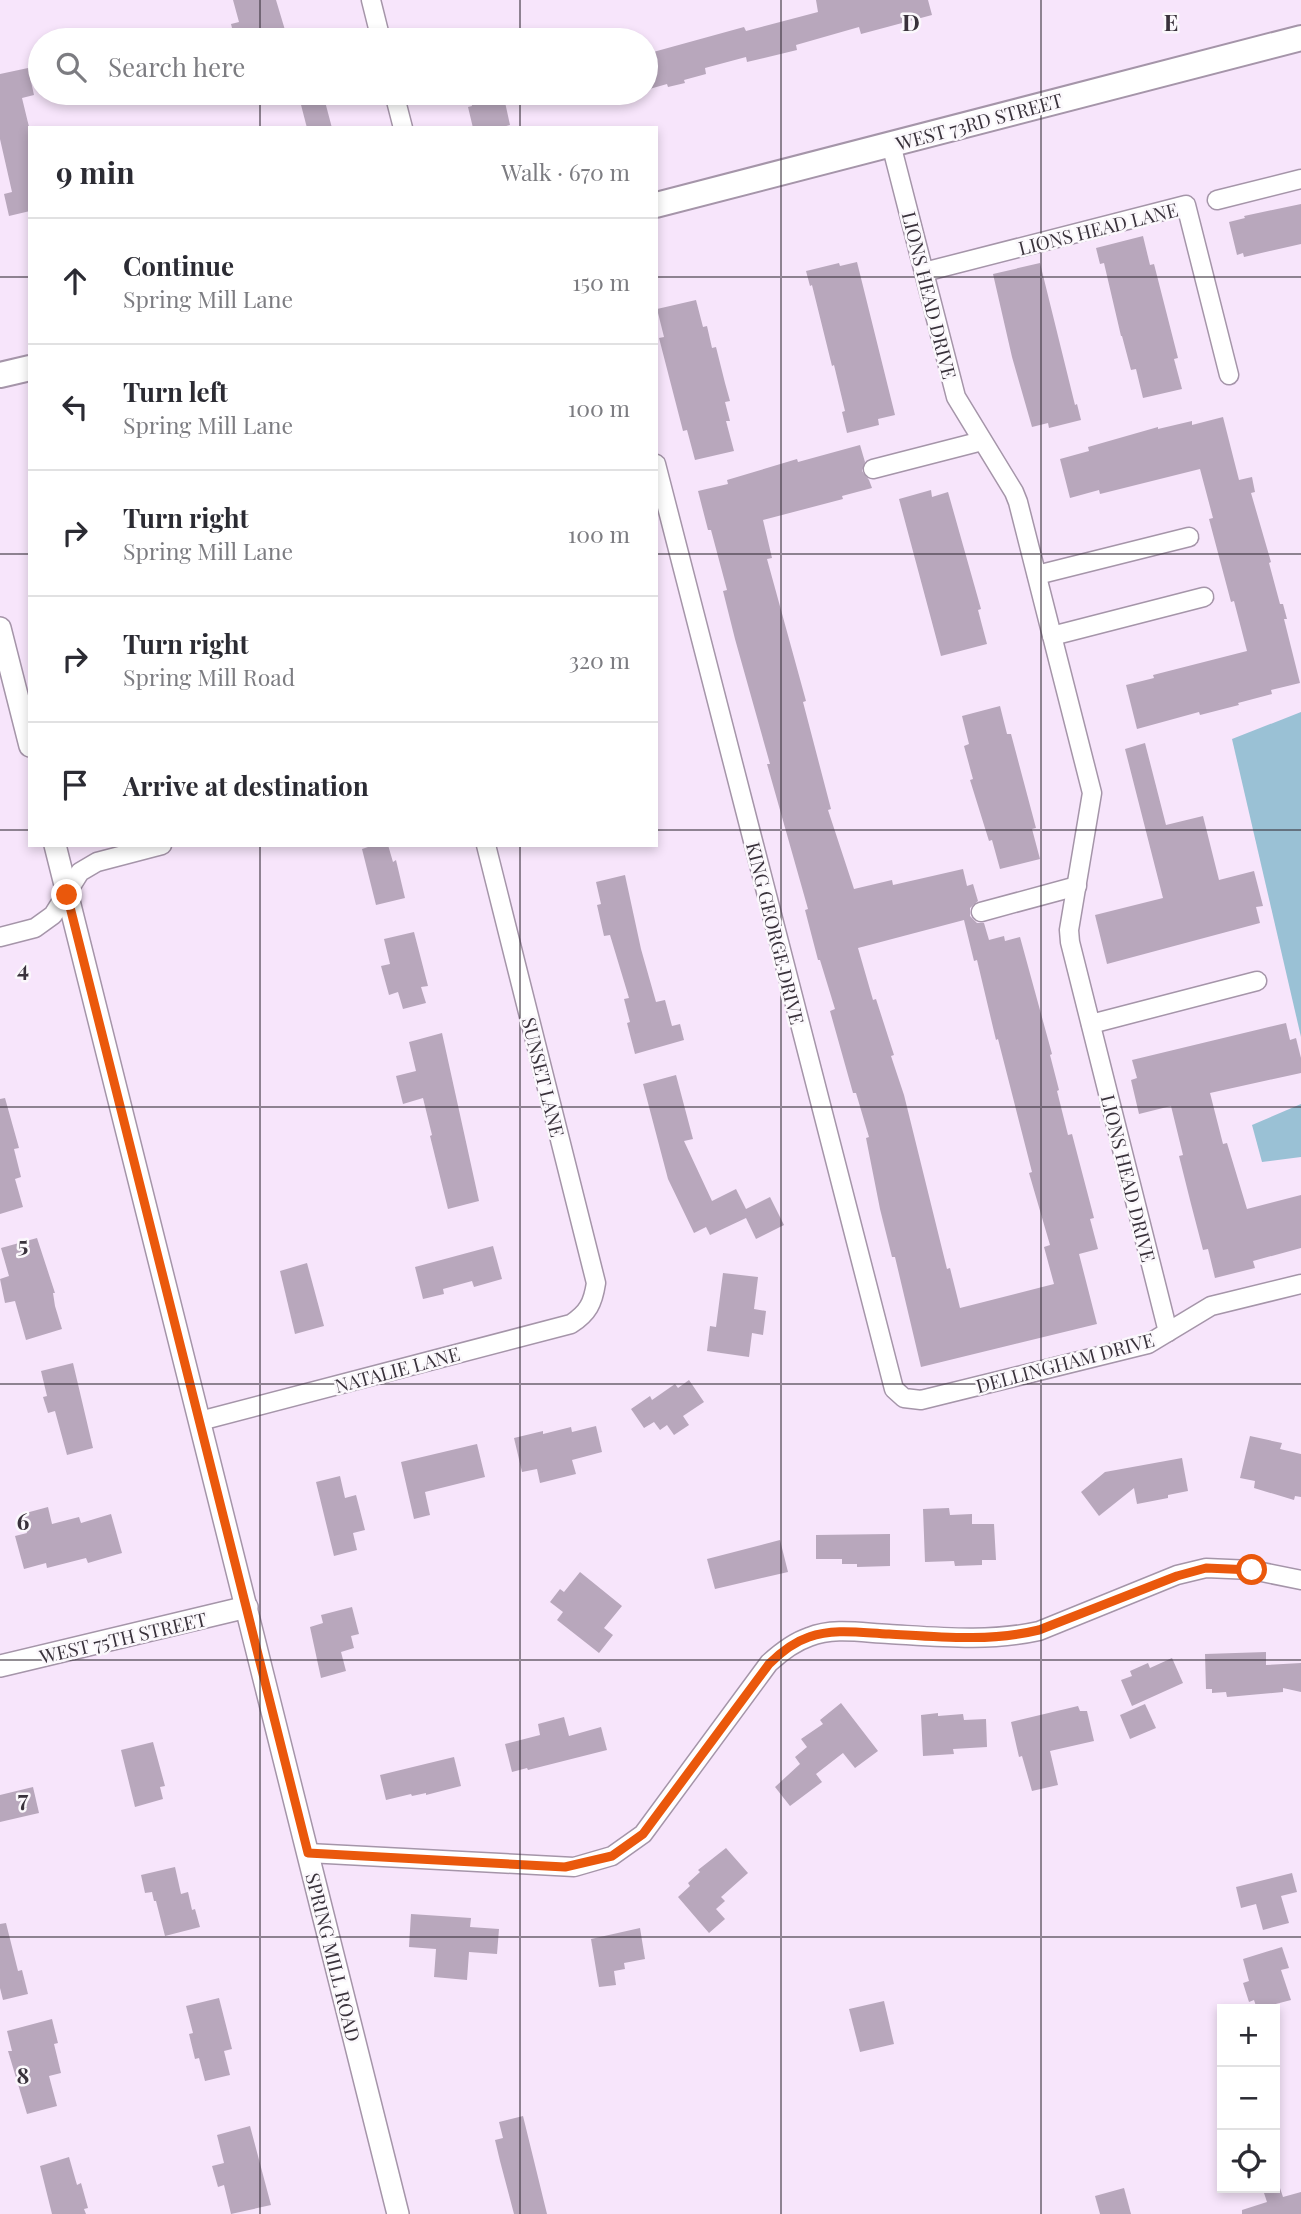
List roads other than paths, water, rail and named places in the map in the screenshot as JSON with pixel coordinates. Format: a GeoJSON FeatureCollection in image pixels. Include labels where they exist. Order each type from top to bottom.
{"type":"FeatureCollection","features":[{"type":"Feature","properties":{"kind":"main road","name":"WEST 73RD STREET"},"geometry":{"type":"LineString","coordinates":[[658,204],[1301,38]]}},
{"type":"Feature","properties":{"kind":"main road"},"geometry":{"type":"LineString","coordinates":[[0,375],[28,368]]}},
{"type":"Feature","properties":{"kind":"street"},"geometry":{"type":"LineString","coordinates":[[371,0],[378,28]]}},
{"type":"Feature","properties":{"kind":"street"},"geometry":{"type":"LineString","coordinates":[[397,105],[402,126]]}},
{"type":"Feature","properties":{"kind":"street","name":"LIONS HEAD DRIVE"},"geometry":{"type":"LineString","coordinates":[[891,144],[956,397],[1014,492],[1092,793],[1069,930],[1070,942],[1168,1332]]}},
{"type":"Feature","properties":{"kind":"street"},"geometry":{"type":"LineString","coordinates":[[1217,200],[1301,179]]}},
{"type":"Feature","properties":{"kind":"street","name":"LIONS HEAD LANE"},"geometry":{"type":"LineString","coordinates":[[924,272],[1186,205],[1229,374]]}},
{"type":"Feature","properties":{"kind":"street"},"geometry":{"type":"LineString","coordinates":[[873,469],[982,441]]}},
{"type":"Feature","properties":{"kind":"street","name":"KING GEORGE DRIVE"},"geometry":{"type":"LineString","coordinates":[[658,472],[890,1380],[894,1389],[904,1398]]}},
{"type":"Feature","properties":{"kind":"street"},"geometry":{"type":"LineString","coordinates":[[1037,575],[1189,537]]}},
{"type":"Feature","properties":{"kind":"street"},"geometry":{"type":"LineString","coordinates":[[1052,636],[1204,597]]}},
{"type":"Feature","properties":{"kind":"street"},"geometry":{"type":"LineString","coordinates":[[0,628],[28,738]]}},
{"type":"Feature","properties":{"kind":"street","name":"SPRING MILL ROAD"},"geometry":{"type":"LineString","coordinates":[[55,847],[398,2214]]}},
{"type":"Feature","properties":{"kind":"street"},"geometry":{"type":"LineString","coordinates":[[0,937],[35,928],[53,915],[80,872],[97,862],[154,847]]}},
{"type":"Feature","properties":{"kind":"street","name":"SUNSET LANE"},"geometry":{"type":"LineString","coordinates":[[487,847],[596,1283],[594,1301],[589,1308]]}},
{"type":"Feature","properties":{"kind":"street"},"geometry":{"type":"LineString","coordinates":[[981,912],[1077,887]]}},
{"type":"Feature","properties":{"kind":"street"},"geometry":{"type":"LineString","coordinates":[[1091,1024],[1257,981]]}},
{"type":"Feature","properties":{"kind":"street","name":"DELLINGHAM DRIVE"},"geometry":{"type":"LineString","coordinates":[[904,1398],[921,1400],[1148,1343],[1210,1306],[1301,1284]]}},
{"type":"Feature","properties":{"kind":"street","name":"NATALIE LANE"},"geometry":{"type":"LineString","coordinates":[[200,1421],[571,1324],[589,1308]]}},
{"type":"Feature","properties":{"kind":"street"},"geometry":{"type":"LineString","coordinates":[[308,1853],[574,1867],[612,1856],[643,1834],[769,1664],[783,1651],[809,1637],[838,1631],[977,1639],[1022,1634],[1039,1630],[1177,1576],[1206,1568],[1252,1570],[1301,1580]]}},
{"type":"Feature","properties":{"kind":"street","name":"WEST 75TH STREET"},"geometry":{"type":"LineString","coordinates":[[0,1666],[247,1607]]}},
{"type":"Feature","properties":{"kind":"water"},"geometry":{"type":"Polygon","coordinates":[[[1301,712],[1301,1037],[1232,739],[1301,712]]]}},
{"type":"Feature","properties":{"kind":"water"},"geometry":{"type":"Polygon","coordinates":[[[1301,1104],[1301,1157],[1262,1162],[1252,1125],[1301,1104]]]}}]}
